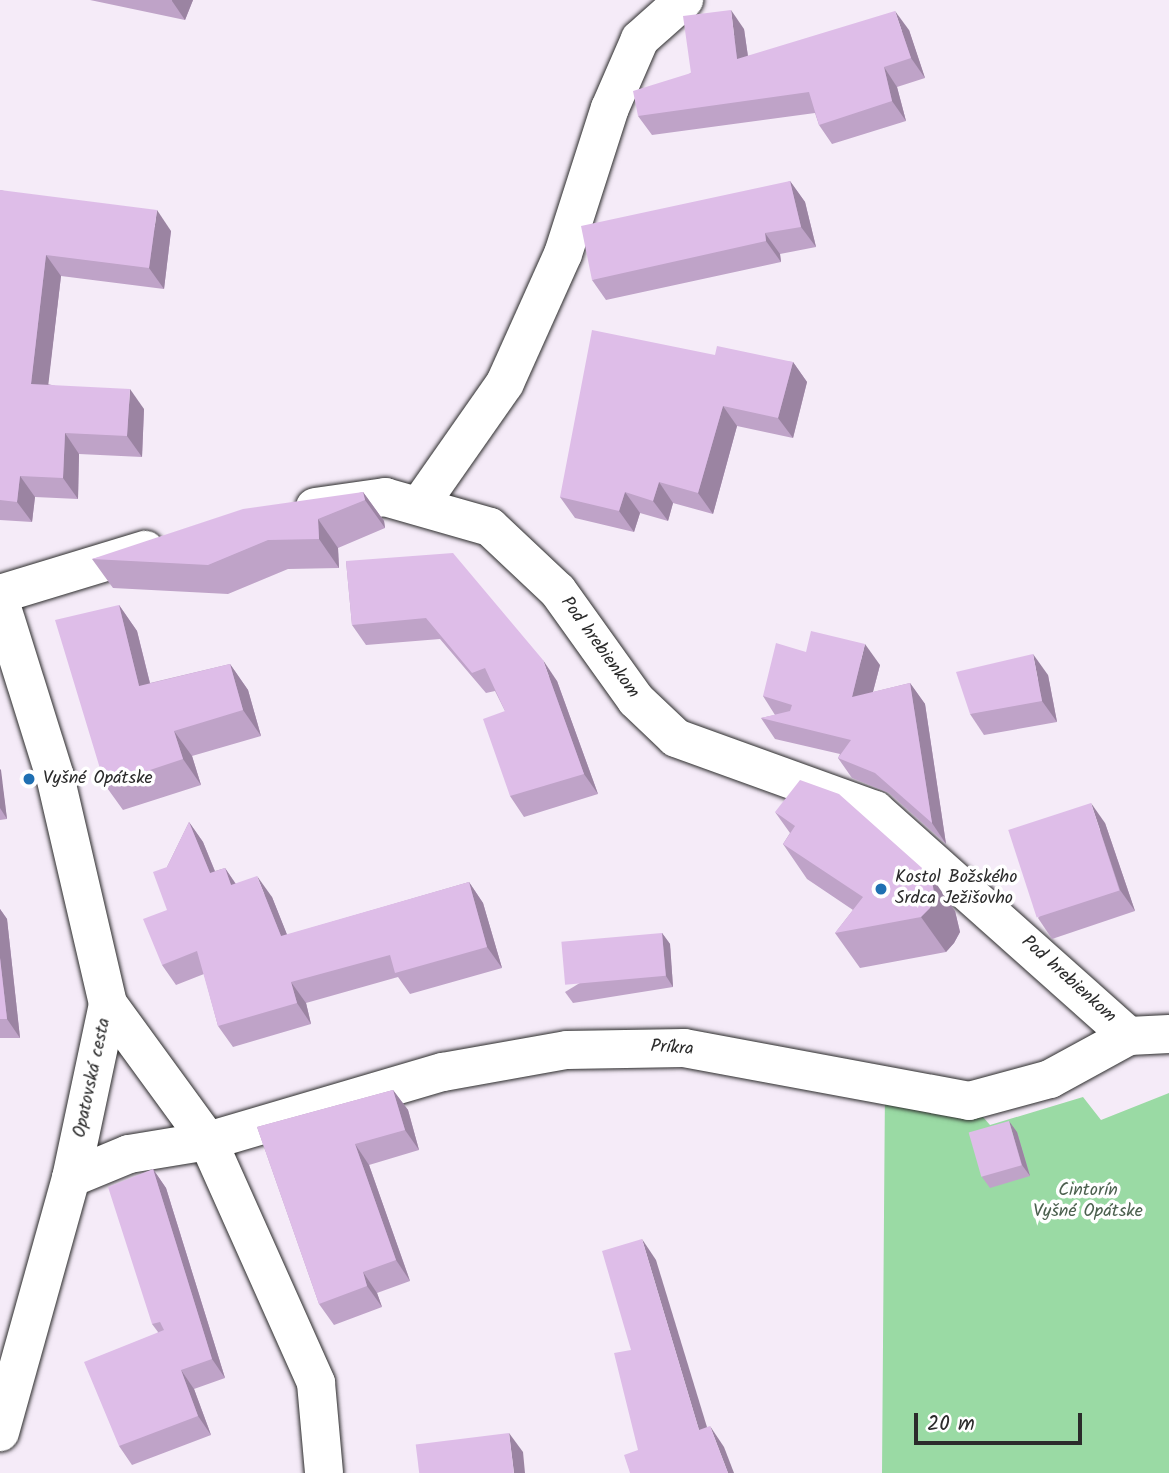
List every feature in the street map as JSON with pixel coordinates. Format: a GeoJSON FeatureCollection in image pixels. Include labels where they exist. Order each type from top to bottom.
{"type":"FeatureCollection","features":[{"type":"Feature","properties":{"kind":"street"},"geometry":{"type":"LineString","coordinates":[[421,503],[505,383],[563,254],[610,107],[640,38],[684,0]]}},
{"type":"Feature","properties":{"kind":"street","name":"Pod hrebienkom"},"geometry":{"type":"LineString","coordinates":[[283,512],[385,497],[421,503],[490,527],[558,591],[636,700],[676,738],[875,810],[1129,1036]]}},
{"type":"Feature","properties":{"kind":"street"},"geometry":{"type":"LineString","coordinates":[[0,594],[180,539]]}},
{"type":"Feature","properties":{"kind":"street","name":"Opatovská cesta"},"geometry":{"type":"LineString","coordinates":[[0,601],[55,776],[108,1004],[71,1178],[0,1433]]}},
{"type":"Feature","properties":{"kind":"street"},"geometry":{"type":"LineString","coordinates":[[108,1004],[208,1141],[316,1382],[324,1473]]}},
{"type":"Feature","properties":{"kind":"street"},"geometry":{"type":"LineString","coordinates":[[1129,1036],[1169,1034]]}},
{"type":"Feature","properties":{"kind":"street","name":"Príkra"},"geometry":{"type":"LineString","coordinates":[[71,1178],[129,1154],[208,1141],[443,1072],[567,1050],[684,1048],[969,1101],[1051,1079],[1129,1036]]}},
{"type":"Feature","properties":{"kind":"green space","name":"Cintorín Vyšné Opátske"},"geometry":{"type":"Polygon","coordinates":[[[885,1086],[969,1101],[990,1125],[1083,1097],[1101,1120],[1169,1093],[1169,1473],[882,1473],[885,1086]]]}},
{"type":"Feature","properties":{"kind":"building"},"geometry":{"type":"Polygon","coordinates":[[[731,10],[737,59],[895,11],[911,58],[884,67],[892,101],[819,125],[809,92],[638,116],[633,91],[691,73],[683,16],[731,10]]]}},
{"type":"Feature","properties":{"kind":"building"},"geometry":{"type":"Polygon","coordinates":[[[790,181],[801,227],[765,233],[766,241],[592,280],[581,226],[790,181]]]}},
{"type":"Feature","properties":{"kind":"building"},"geometry":{"type":"Polygon","coordinates":[[[0,190],[157,210],[149,268],[46,255],[31,384],[130,389],[127,436],[65,433],[63,478],[20,476],[17,502],[0,500],[0,190]]]}},
{"type":"Feature","properties":{"kind":"building"},"geometry":{"type":"Polygon","coordinates":[[[592,330],[715,355],[717,346],[793,362],[778,418],[723,406],[698,493],[659,482],[653,501],[625,492],[619,511],[560,497],[592,330]]]}},
{"type":"Feature","properties":{"kind":"building"},"geometry":{"type":"Polygon","coordinates":[[[363,492],[365,500],[318,519],[319,539],[268,540],[208,565],[92,559],[243,509],[363,492]]]}},
{"type":"Feature","properties":{"kind":"building"},"geometry":{"type":"Polygon","coordinates":[[[453,553],[543,660],[584,774],[510,796],[483,719],[505,711],[485,668],[472,673],[426,618],[352,625],[346,561],[453,553]]]}},
{"type":"Feature","properties":{"kind":"building"},"geometry":{"type":"Polygon","coordinates":[[[119,605],[139,686],[230,664],[243,710],[174,731],[183,759],[105,785],[55,620],[119,605]]]}},
{"type":"Feature","properties":{"kind":"building"},"geometry":{"type":"Polygon","coordinates":[[[811,631],[865,644],[852,697],[910,683],[932,823],[875,773],[838,758],[851,740],[761,718],[790,711],[792,705],[763,696],[776,643],[806,652],[811,631]]]}},
{"type":"Feature","properties":{"kind":"building"},"geometry":{"type":"Polygon","coordinates":[[[1033,654],[1042,701],[970,714],[956,672],[1033,654]]]}},
{"type":"Feature","properties":{"kind":"building","name":"Kostol Božského Srdca Ježišovho"},"geometry":{"type":"Polygon","coordinates":[[[800,780],[839,794],[931,876],[935,897],[930,908],[921,917],[835,933],[863,897],[783,844],[795,826],[775,812],[800,780]]]}},
{"type":"Feature","properties":{"kind":"building"},"geometry":{"type":"Polygon","coordinates":[[[1091,803],[1119,890],[1037,917],[1008,830],[1091,803]]]}},
{"type":"Feature","properties":{"kind":"building"},"geometry":{"type":"Polygon","coordinates":[[[189,822],[210,873],[225,868],[231,885],[257,876],[281,936],[469,882],[487,947],[395,973],[390,955],[291,982],[297,1003],[218,1026],[197,951],[162,965],[143,919],[167,910],[153,872],[167,867],[189,822]]]}},
{"type":"Feature","properties":{"kind":"building"},"geometry":{"type":"Polygon","coordinates":[[[662,933],[666,976],[565,985],[561,942],[662,933]]]}},
{"type":"Feature","properties":{"kind":"building"},"geometry":{"type":"Polygon","coordinates":[[[0,958],[7,1019],[0,1019],[0,958]]]}},
{"type":"Feature","properties":{"kind":"building"},"geometry":{"type":"Polygon","coordinates":[[[393,1090],[405,1130],[355,1144],[396,1260],[363,1272],[367,1286],[319,1304],[257,1127],[393,1090]]]}},
{"type":"Feature","properties":{"kind":"building"},"geometry":{"type":"Polygon","coordinates":[[[1009,1121],[1022,1165],[981,1177],[969,1133],[1009,1121]]]}},
{"type":"Feature","properties":{"kind":"building"},"geometry":{"type":"Polygon","coordinates":[[[153,1169],[212,1359],[181,1370],[198,1416],[119,1446],[84,1362],[164,1330],[160,1322],[152,1324],[108,1187],[153,1169]]]}},
{"type":"Feature","properties":{"kind":"building"},"geometry":{"type":"Polygon","coordinates":[[[642,1239],[699,1430],[710,1426],[728,1473],[630,1473],[624,1455],[638,1450],[614,1353],[631,1350],[602,1251],[642,1239]]]}},
{"type":"Feature","properties":{"kind":"building"},"geometry":{"type":"Polygon","coordinates":[[[509,1433],[514,1473],[419,1473],[416,1444],[509,1433]]]}},
{"type":"Feature","properties":{"kind":"place","name":"Vyšné Opátske"},"geometry":{"type":"Point","coordinates":[29,779]}},
{"type":"Feature","properties":{"kind":"place","name":"Kostol Božského Srdca Ježišovho"},"geometry":{"type":"Point","coordinates":[881,889]}}]}
